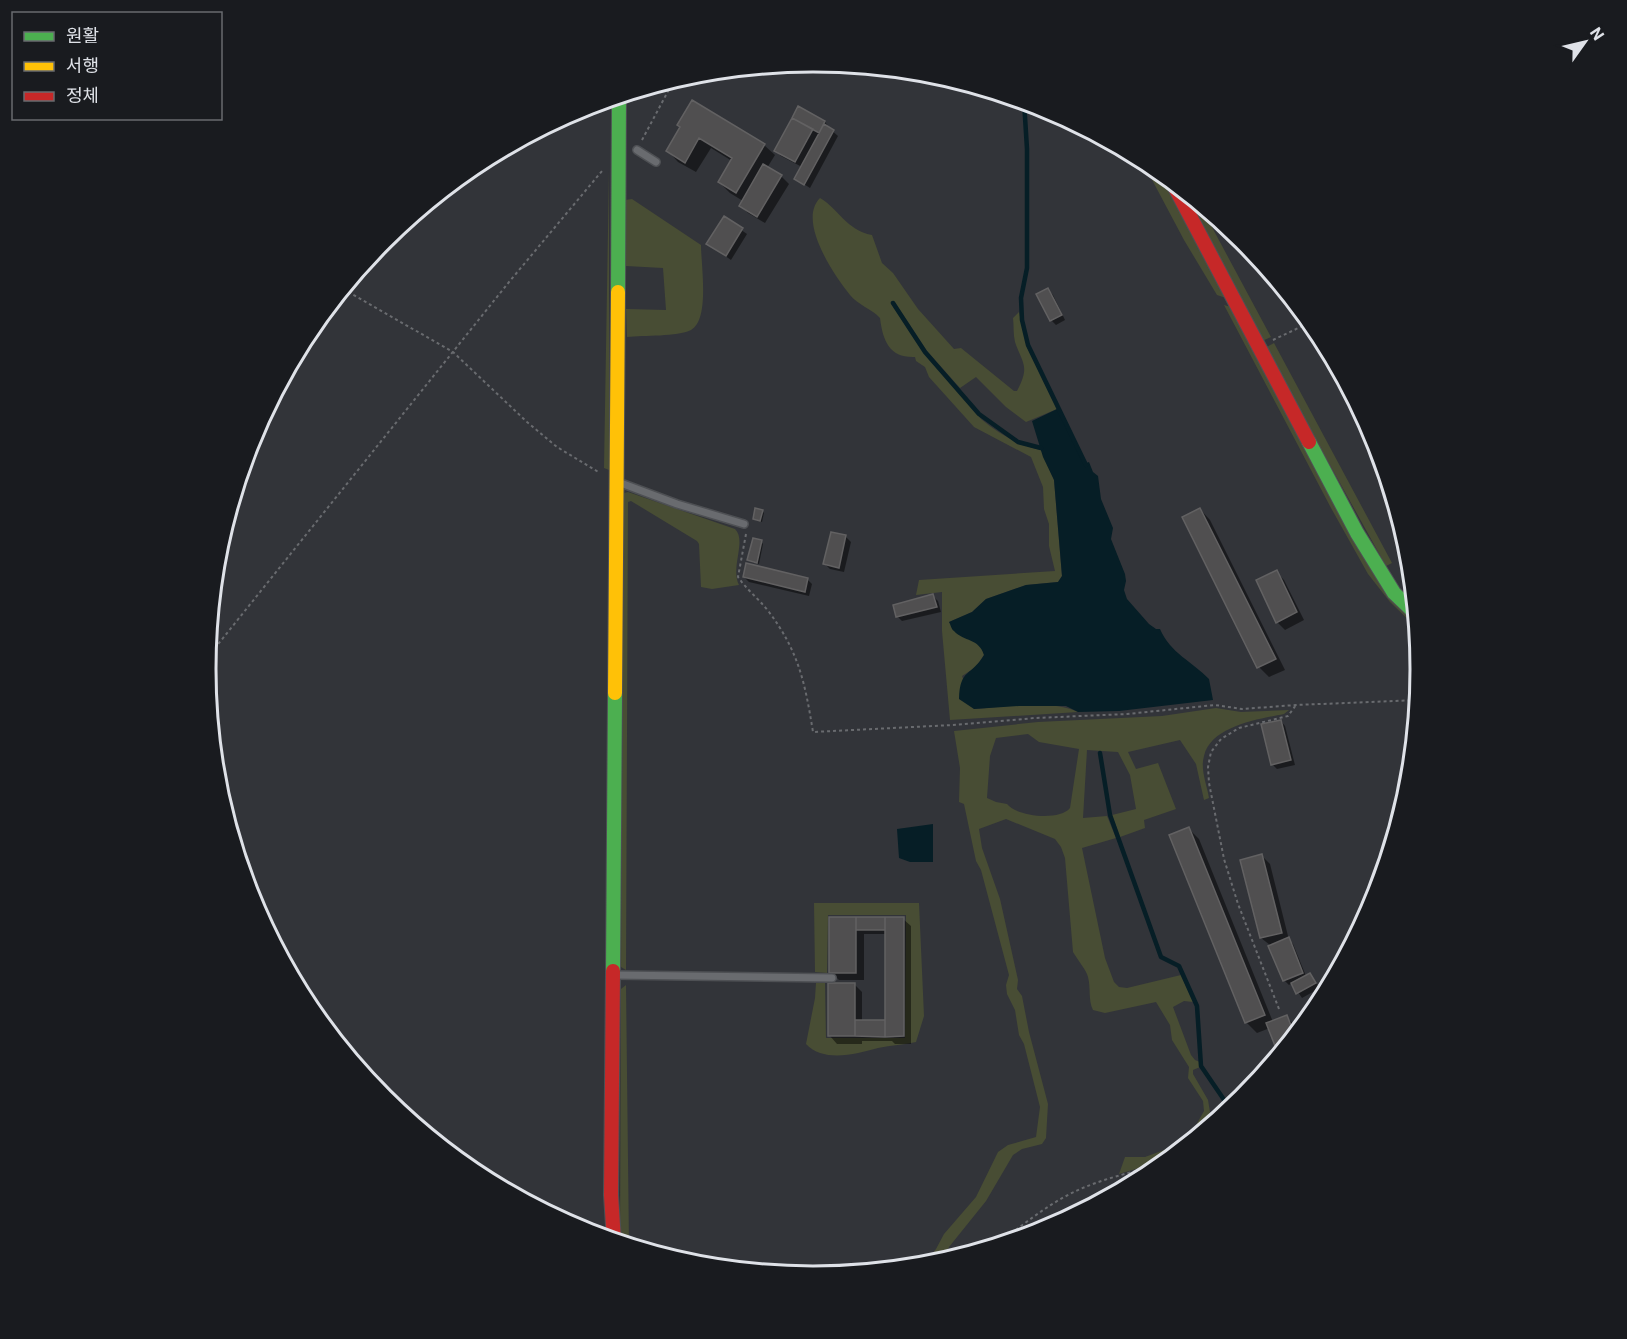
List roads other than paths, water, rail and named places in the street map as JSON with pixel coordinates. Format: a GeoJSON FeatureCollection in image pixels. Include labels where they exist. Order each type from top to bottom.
{"type":"FeatureCollection","features":[{"type":"Feature","properties":{"kind":"main road"},"geometry":{"type":"LineString","coordinates":[[613,1232],[611,1195],[619,105]]}},
{"type":"Feature","properties":{"kind":"main road"},"geometry":{"type":"LineString","coordinates":[[1180,198],[1368,552],[1394,593],[1407,606]]}},
{"type":"Feature","properties":{"kind":"lane"},"geometry":{"type":"LineString","coordinates":[[637,150],[656,162]]}},
{"type":"Feature","properties":{"kind":"lane"},"geometry":{"type":"LineString","coordinates":[[616,481],[677,504],[744,524]]}},
{"type":"Feature","properties":{"kind":"lane"},"geometry":{"type":"LineString","coordinates":[[613,975],[832,978]]}},
{"type":"Feature","properties":{"kind":"water"},"geometry":{"type":"Polygon","coordinates":[[[1057,409],[1084,464],[1089,462],[1093,472],[1098,476],[1101,499],[1113,528],[1111,539],[1125,574],[1124,590],[1127,599],[1149,624],[1160,629],[1176,651],[1209,679],[1213,700],[1119,711],[1078,712],[1066,706],[974,709],[959,699],[964,677],[984,655],[979,646],[953,630],[949,622],[972,612],[986,599],[1026,585],[1058,582],[1062,576],[1054,480],[1043,457],[1032,421],[1057,409]]]}},
{"type":"Feature","properties":{"kind":"water"},"geometry":{"type":"Polygon","coordinates":[[[933,824],[933,862],[910,862],[899,858],[897,829],[933,824]]]}},
{"type":"Feature","properties":{"kind":"waterway"},"geometry":{"type":"LineString","coordinates":[[1025,111],[1027,149],[1027,268],[1021,298],[1022,320],[1028,345],[1086,465]]}},
{"type":"Feature","properties":{"kind":"waterway"},"geometry":{"type":"LineString","coordinates":[[893,303],[925,352],[979,414],[1018,442],[1041,448]]}},
{"type":"Feature","properties":{"kind":"waterway"},"geometry":{"type":"LineString","coordinates":[[1100,753],[1110,815],[1161,957],[1179,966],[1197,1006],[1201,1066],[1225,1102]]}}]}
